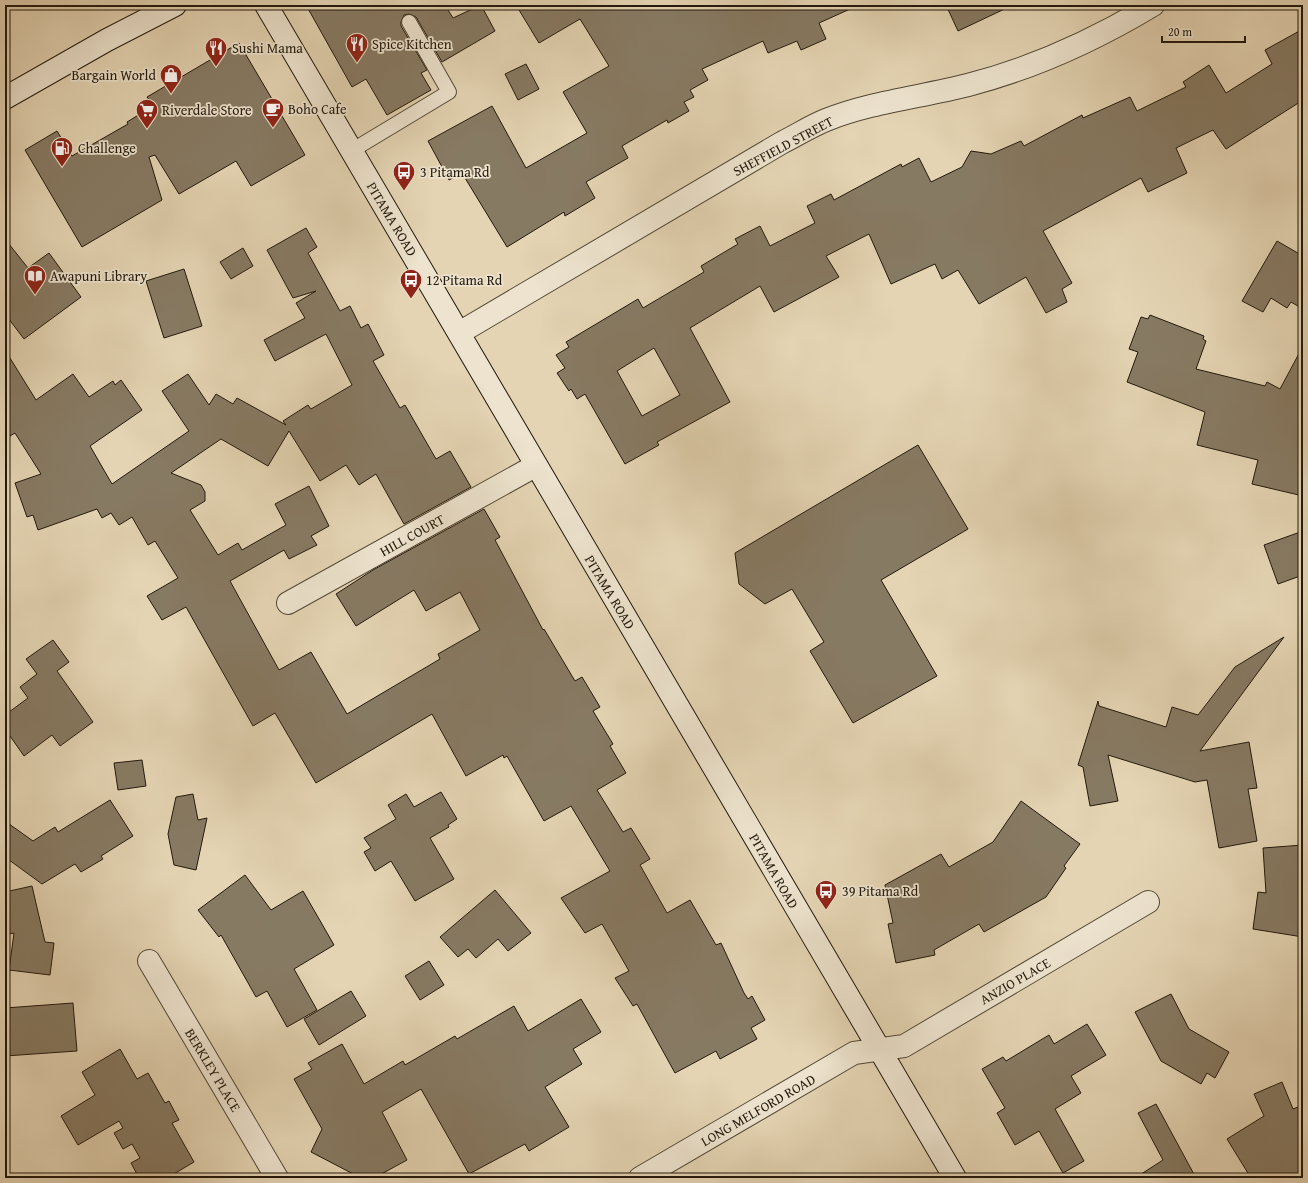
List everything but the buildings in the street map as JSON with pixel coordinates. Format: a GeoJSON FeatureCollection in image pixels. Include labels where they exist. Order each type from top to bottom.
{"type":"FeatureCollection","features":[{"type":"Feature","properties":{"kind":"street"},"geometry":{"type":"LineString","coordinates":[[5,98],[107,40],[175,5]]}},
{"type":"Feature","properties":{"kind":"street","name":"PITAMA ROAD"},"geometry":{"type":"LineString","coordinates":[[266,5],[460,333],[535,466],[667,687],[878,1050],[955,1178]]}},
{"type":"Feature","properties":{"kind":"street","name":"SHEFFIELD STREET"},"geometry":{"type":"LineString","coordinates":[[460,333],[776,146],[826,120],[871,106],[967,85],[1017,71],[1069,50],[1119,25],[1153,5]]}},
{"type":"Feature","properties":{"kind":"street","name":"HILL COURT"},"geometry":{"type":"LineString","coordinates":[[288,603],[535,466]]}},
{"type":"Feature","properties":{"kind":"street","name":"ANZIO PLACE"},"geometry":{"type":"LineString","coordinates":[[878,1050],[904,1046],[1148,902]]}},
{"type":"Feature","properties":{"kind":"street","name":"BERKLEY PLACE"},"geometry":{"type":"LineString","coordinates":[[149,962],[277,1178]]}},
{"type":"Feature","properties":{"kind":"street","name":"LONG MELFORD ROAD"},"geometry":{"type":"LineString","coordinates":[[640,1178],[854,1053],[878,1050]]}},
{"type":"Feature","properties":{"kind":"lane"},"geometry":{"type":"LineString","coordinates":[[351,151],[449,92],[409,22]]}},
{"type":"Feature","properties":{"kind":"place","name":"Spice Kitchen"},"geometry":{"type":"Point","coordinates":[357,64]}},
{"type":"Feature","properties":{"kind":"place","name":"Sushi Mama"},"geometry":{"type":"Point","coordinates":[216,68]}},
{"type":"Feature","properties":{"kind":"place","name":"Bargain World"},"geometry":{"type":"Point","coordinates":[171,94]}},
{"type":"Feature","properties":{"kind":"place","name":"Boho Cafe"},"geometry":{"type":"Point","coordinates":[273,128]}},
{"type":"Feature","properties":{"kind":"place","name":"Riverdale Store"},"geometry":{"type":"Point","coordinates":[147,130]}},
{"type":"Feature","properties":{"kind":"place","name":"Challenge"},"geometry":{"type":"Point","coordinates":[62,168]}},
{"type":"Feature","properties":{"kind":"place","name":"3 Pitama Rd"},"geometry":{"type":"Point","coordinates":[404,192]}},
{"type":"Feature","properties":{"kind":"place","name":"Awapuni Library"},"geometry":{"type":"Point","coordinates":[35,296]}},
{"type":"Feature","properties":{"kind":"place","name":"12 Pitama Rd"},"geometry":{"type":"Point","coordinates":[411,300]}},
{"type":"Feature","properties":{"kind":"place","name":"39 Pitama Rd"},"geometry":{"type":"Point","coordinates":[826,910]}}]}
